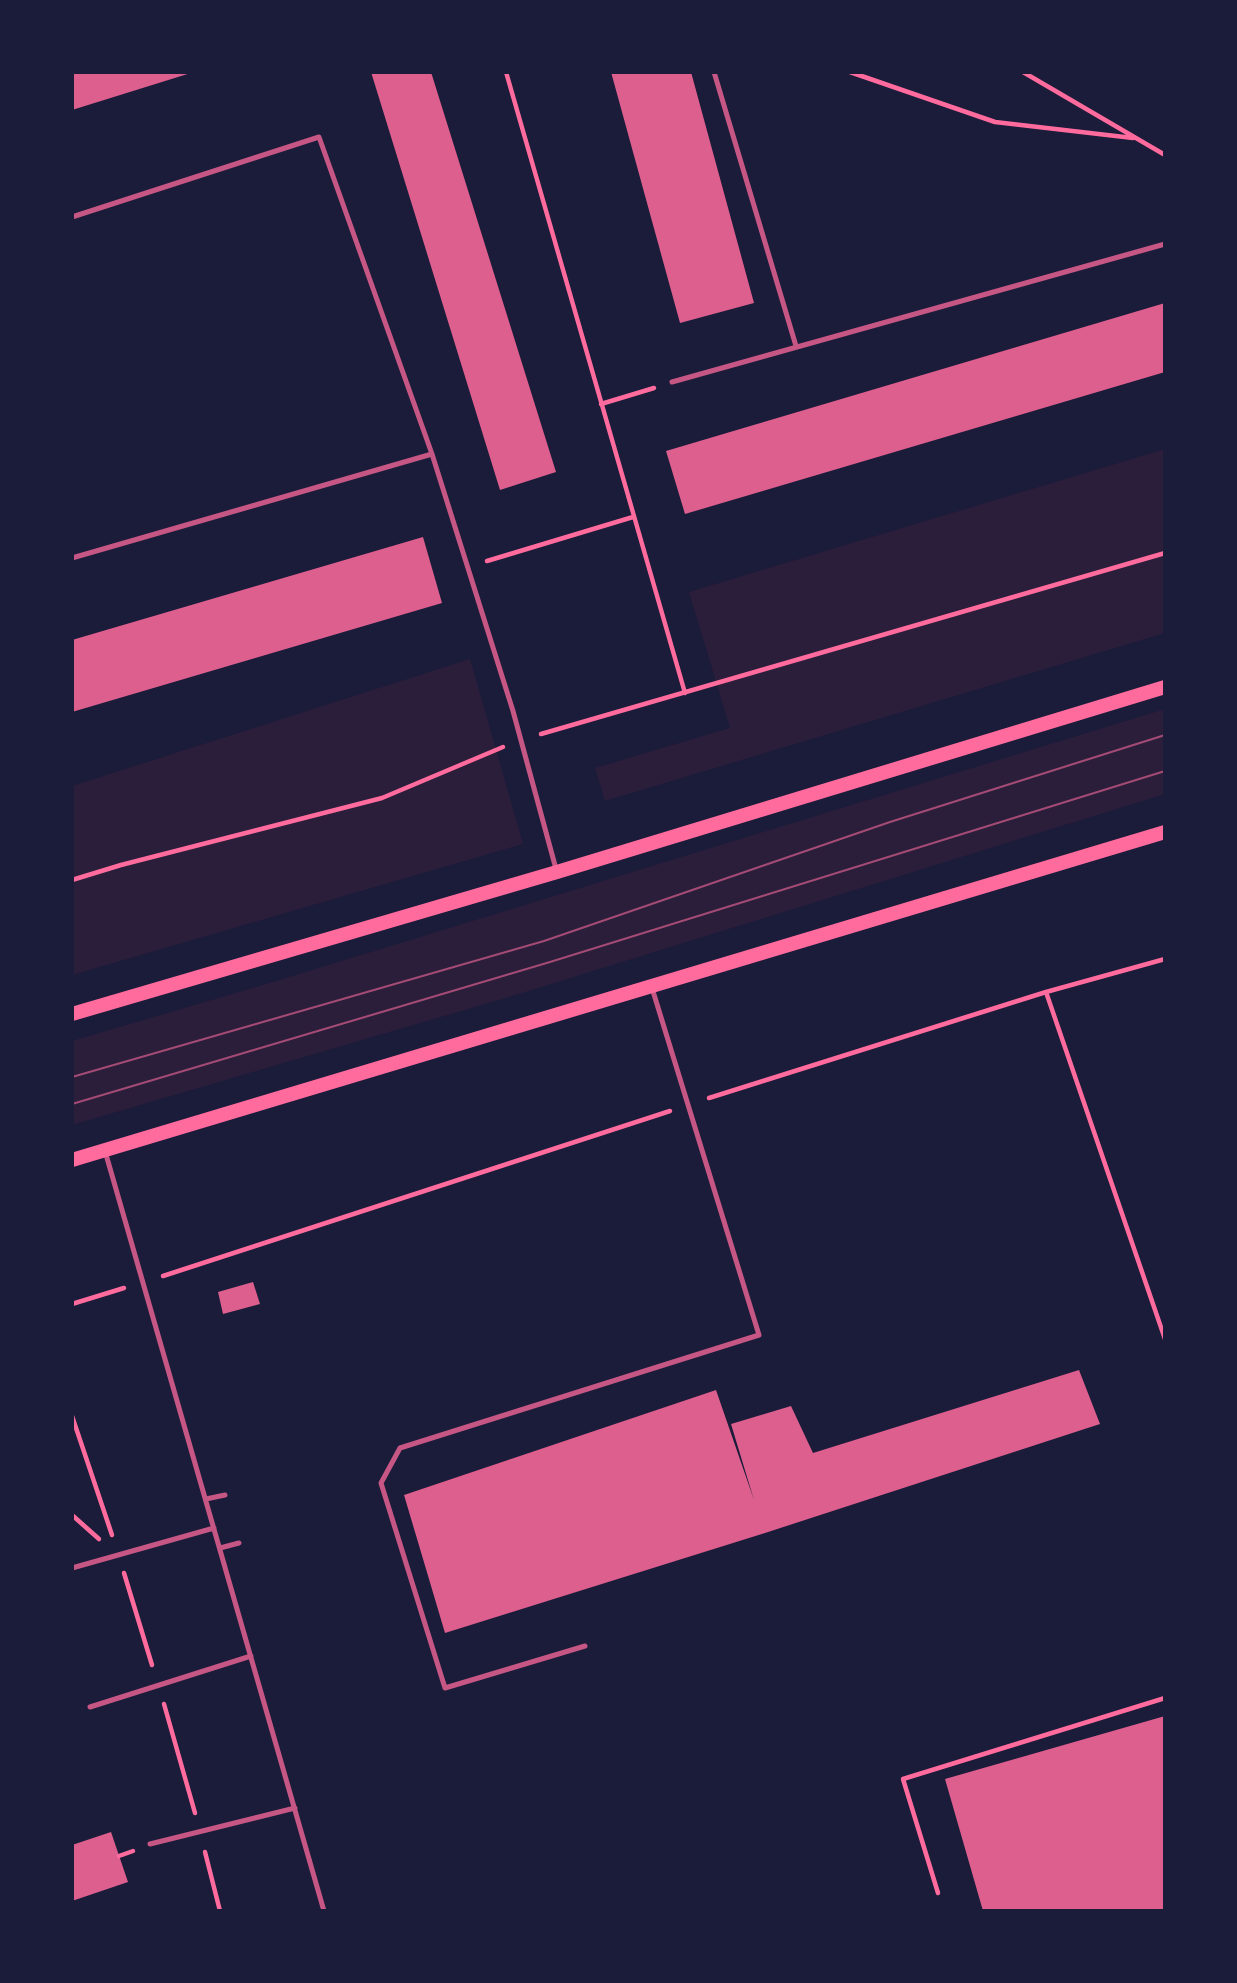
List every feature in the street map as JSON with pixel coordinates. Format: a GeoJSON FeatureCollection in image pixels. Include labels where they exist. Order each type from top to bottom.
{"type":"FeatureCollection","features":[{"type":"Feature","properties":{"kind":"main road"},"geometry":{"type":"LineString","coordinates":[[72,1014],[557,872],[1165,687]]}},
{"type":"Feature","properties":{"kind":"main road"},"geometry":{"type":"LineString","coordinates":[[72,1160],[1165,832]]}},
{"type":"Feature","properties":{"kind":"lane"},"geometry":{"type":"LineString","coordinates":[[715,72],[796,346]]}},
{"type":"Feature","properties":{"kind":"lane"},"geometry":{"type":"LineString","coordinates":[[72,217],[319,137],[432,454],[520,739],[557,872]]}},
{"type":"Feature","properties":{"kind":"lane"},"geometry":{"type":"LineString","coordinates":[[673,382],[1165,244]]}},
{"type":"Feature","properties":{"kind":"lane"},"geometry":{"type":"LineString","coordinates":[[72,558],[432,454]]}},
{"type":"Feature","properties":{"kind":"lane"},"geometry":{"type":"LineString","coordinates":[[585,1646],[444,1688],[381,1483],[400,1448],[759,1335],[651,985]]}},
{"type":"Feature","properties":{"kind":"lane"},"geometry":{"type":"LineString","coordinates":[[106,1151],[324,1911]]}},
{"type":"Feature","properties":{"kind":"lane"},"geometry":{"type":"LineString","coordinates":[[206,1499],[225,1495]]}},
{"type":"Feature","properties":{"kind":"lane"},"geometry":{"type":"LineString","coordinates":[[72,1568],[214,1528]]}},
{"type":"Feature","properties":{"kind":"lane"},"geometry":{"type":"LineString","coordinates":[[220,1548],[239,1543]]}},
{"type":"Feature","properties":{"kind":"lane"},"geometry":{"type":"LineString","coordinates":[[90,1707],[251,1656]]}},
{"type":"Feature","properties":{"kind":"lane"},"geometry":{"type":"LineString","coordinates":[[150,1844],[295,1808]]}},
{"type":"Feature","properties":{"kind":"path"},"geometry":{"type":"LineString","coordinates":[[506,72],[685,693]]}},
{"type":"Feature","properties":{"kind":"path"},"geometry":{"type":"LineString","coordinates":[[850,72],[995,122],[1133,138]]}},
{"type":"Feature","properties":{"kind":"path"},"geometry":{"type":"LineString","coordinates":[[1023,72],[1165,155]]}},
{"type":"Feature","properties":{"kind":"path"},"geometry":{"type":"LineString","coordinates":[[601,404],[673,382]]}},
{"type":"Feature","properties":{"kind":"path"},"geometry":{"type":"LineString","coordinates":[[466,567],[634,517]]}},
{"type":"Feature","properties":{"kind":"path"},"geometry":{"type":"LineString","coordinates":[[72,880],[121,864],[382,798],[520,739],[1165,553]]}},
{"type":"Feature","properties":{"kind":"path"},"geometry":{"type":"LineString","coordinates":[[72,1304],[688,1105],[1046,992],[1165,959]]}},
{"type":"Feature","properties":{"kind":"path"},"geometry":{"type":"LineString","coordinates":[[1046,992],[1165,1339]]}},
{"type":"Feature","properties":{"kind":"path"},"geometry":{"type":"LineString","coordinates":[[72,1515],[118,1555]]}},
{"type":"Feature","properties":{"kind":"path"},"geometry":{"type":"LineString","coordinates":[[937,1893],[903,1779],[1165,1698]]}},
{"type":"Feature","properties":{"kind":"shaded area"},"geometry":{"type":"Polygon","coordinates":[[[1165,449],[1165,633],[605,801],[595,768],[730,728],[689,592],[1165,449]]]}},
{"type":"Feature","properties":{"kind":"shaded area"},"geometry":{"type":"Polygon","coordinates":[[[470,659],[523,844],[72,975],[72,786],[470,659]]]}},
{"type":"Feature","properties":{"kind":"shaded area"},"geometry":{"type":"Polygon","coordinates":[[[1165,709],[1165,794],[509,997],[72,1125],[72,1041],[1165,709]]]}},
{"type":"Feature","properties":{"kind":"building"},"geometry":{"type":"Polygon","coordinates":[[[72,72],[194,72],[72,110],[72,72]]]}},
{"type":"Feature","properties":{"kind":"building"},"geometry":{"type":"Polygon","coordinates":[[[371,72],[431,72],[556,472],[500,490],[371,72]]]}},
{"type":"Feature","properties":{"kind":"building"},"geometry":{"type":"Polygon","coordinates":[[[611,72],[691,72],[754,303],[680,323],[611,72]]]}},
{"type":"Feature","properties":{"kind":"building"},"geometry":{"type":"Polygon","coordinates":[[[1165,303],[1165,372],[685,514],[666,451],[1165,303]]]}},
{"type":"Feature","properties":{"kind":"building"},"geometry":{"type":"Polygon","coordinates":[[[423,537],[442,603],[72,712],[72,640],[423,537]]]}},
{"type":"Feature","properties":{"kind":"building"},"geometry":{"type":"Polygon","coordinates":[[[253,1282],[260,1304],[223,1314],[218,1292],[253,1282]]]}},
{"type":"Feature","properties":{"kind":"building"},"geometry":{"type":"Polygon","coordinates":[[[1079,1370],[1100,1424],[445,1633],[404,1495],[716,1390],[754,1500],[731,1424],[791,1406],[813,1453],[1079,1370]]]}},
{"type":"Feature","properties":{"kind":"building"},"geometry":{"type":"Polygon","coordinates":[[[1165,1716],[1165,1911],[983,1911],[945,1779],[1165,1716]]]}},
{"type":"Feature","properties":{"kind":"building"},"geometry":{"type":"Polygon","coordinates":[[[111,1832],[128,1882],[72,1901],[72,1845],[111,1832]]]}},
{"type":"Feature","properties":{"kind":"tram line"},"geometry":{"type":"LineString","coordinates":[[72,1077],[544,941],[890,822],[1165,735]]}},
{"type":"Feature","properties":{"kind":"tram line"},"geometry":{"type":"LineString","coordinates":[[72,1104],[550,962],[1165,771]]}}]}
